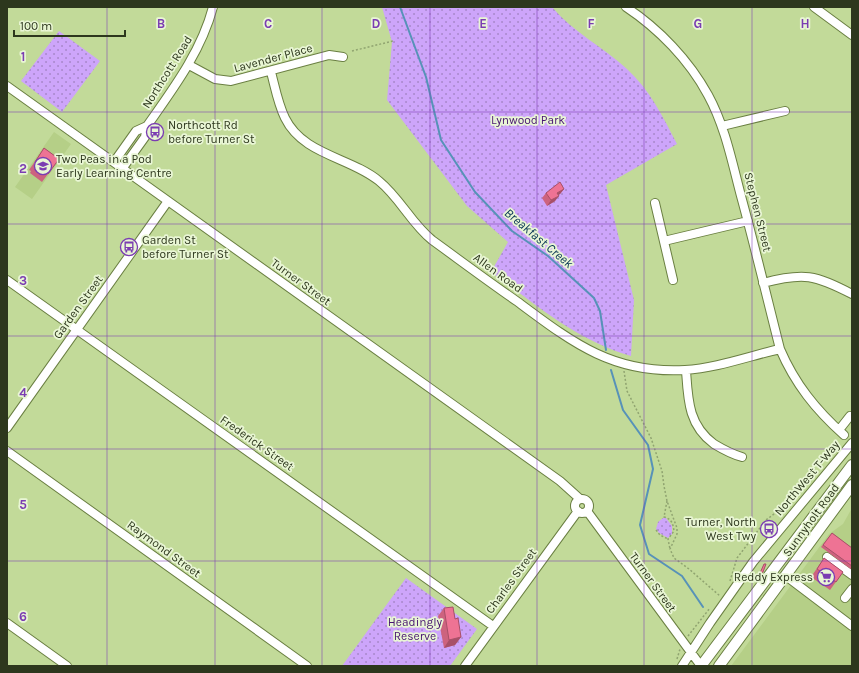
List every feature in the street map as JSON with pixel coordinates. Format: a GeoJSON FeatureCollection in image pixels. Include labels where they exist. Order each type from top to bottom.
{"type":"FeatureCollection","features":[{"type":"Feature","properties":{"kind":"main road","name":"Sunnyholt Road"},"geometry":{"type":"LineString","coordinates":[[701,666],[852,465]]}},
{"type":"Feature","properties":{"kind":"main road","name":"Sunnyholt Road"},"geometry":{"type":"LineString","coordinates":[[719,666],[852,485]]}},
{"type":"Feature","properties":{"kind":"street","name":"Northcott Road"},"geometry":{"type":"LineString","coordinates":[[122,169],[144,137],[147,126],[189,65],[202,38],[213,7]]}},
{"type":"Feature","properties":{"kind":"street","name":"Stephen Street"},"geometry":{"type":"LineString","coordinates":[[626,7],[656,30],[687,63],[708,95],[722,126],[748,221],[780,349],[789,368],[803,391],[820,413],[841,432],[850,416]]}},
{"type":"Feature","properties":{"kind":"street"},"geometry":{"type":"LineString","coordinates":[[814,7],[852,35]]}},
{"type":"Feature","properties":{"kind":"street","name":"Lavender Place"},"geometry":{"type":"LineString","coordinates":[[189,65],[210,77],[226,81],[237,81],[329,55],[343,57]]}},
{"type":"Feature","properties":{"kind":"street","name":"Allen Road"},"geometry":{"type":"LineString","coordinates":[[271,72],[285,118],[299,137],[313,147],[375,178],[389,189],[414,222],[427,236],[563,335],[591,352],[622,363],[649,369],[686,370],[711,366],[780,349]]}},
{"type":"Feature","properties":{"kind":"street","name":"Turner Street"},"geometry":{"type":"LineString","coordinates":[[7,86],[560,481],[580,499]]}},
{"type":"Feature","properties":{"kind":"street"},"geometry":{"type":"LineString","coordinates":[[722,126],[785,110]]}},
{"type":"Feature","properties":{"kind":"street","name":"Northcott Road"},"geometry":{"type":"LineString","coordinates":[[114,162],[136,132],[147,126]]}},
{"type":"Feature","properties":{"kind":"street","name":"Garden Street"},"geometry":{"type":"LineString","coordinates":[[7,428],[168,201]]}},
{"type":"Feature","properties":{"kind":"street"},"geometry":{"type":"LineString","coordinates":[[655,203],[673,280]]}},
{"type":"Feature","properties":{"kind":"street"},"geometry":{"type":"LineString","coordinates":[[664,241],[748,221]]}},
{"type":"Feature","properties":{"kind":"street"},"geometry":{"type":"LineString","coordinates":[[763,283],[790,276],[804,276],[823,280],[852,294]]}},
{"type":"Feature","properties":{"kind":"street","name":"Frederick Street"},"geometry":{"type":"LineString","coordinates":[[7,280],[493,626]]}},
{"type":"Feature","properties":{"kind":"street"},"geometry":{"type":"LineString","coordinates":[[686,370],[688,402],[695,423],[710,440],[724,451],[742,457]]}},
{"type":"Feature","properties":{"kind":"street","name":"NorthWest T-Way"},"geometry":{"type":"LineString","coordinates":[[682,666],[710,623],[754,562],[852,443]]}},
{"type":"Feature","properties":{"kind":"street","name":"Raymond Street"},"geometry":{"type":"LineString","coordinates":[[7,451],[307,666]]}},
{"type":"Feature","properties":{"kind":"street"},"geometry":{"type":"LineString","coordinates":[[580,499],[584,499],[589,503],[587,511],[578,511],[576,504],[580,499]]}},
{"type":"Feature","properties":{"kind":"street","name":"Charles Street"},"geometry":{"type":"LineString","coordinates":[[465,666],[578,511]]}},
{"type":"Feature","properties":{"kind":"street","name":"Turner Street"},"geometry":{"type":"LineString","coordinates":[[587,511],[662,615],[701,666]]}},
{"type":"Feature","properties":{"kind":"street"},"geometry":{"type":"LineString","coordinates":[[827,557],[852,575]]}},
{"type":"Feature","properties":{"kind":"street"},"geometry":{"type":"LineString","coordinates":[[786,576],[852,626]]}},
{"type":"Feature","properties":{"kind":"street"},"geometry":{"type":"LineString","coordinates":[[845,598],[852,589]]}},
{"type":"Feature","properties":{"kind":"street"},"geometry":{"type":"LineString","coordinates":[[7,623],[67,666]]}},
{"type":"Feature","properties":{"kind":"path"},"geometry":{"type":"LineString","coordinates":[[352,51],[393,40]]}},
{"type":"Feature","properties":{"kind":"path"},"geometry":{"type":"LineString","coordinates":[[624,371],[627,391],[651,438],[662,471],[667,501],[677,528],[677,534],[670,549]]}},
{"type":"Feature","properties":{"kind":"path"},"geometry":{"type":"LineString","coordinates":[[667,501],[664,517],[668,518],[672,522],[674,531],[668,539],[674,558],[720,596]]}},
{"type":"Feature","properties":{"kind":"path"},"geometry":{"type":"LineString","coordinates":[[656,530],[660,535],[668,539]]}},
{"type":"Feature","properties":{"kind":"shaded area","name":"Two Peas in a Pod Early Learning Centre"},"geometry":{"type":"Polygon","coordinates":[[[54,132],[71,144],[32,199],[15,187],[54,132]]]}},
{"type":"Feature","properties":{"kind":"shaded area"},"geometry":{"type":"Polygon","coordinates":[[[852,508],[852,666],[731,666],[829,534],[843,524],[852,508]]]}},
{"type":"Feature","properties":{"kind":"green space","name":"Lynwood Park"},"geometry":{"type":"Polygon","coordinates":[[[382,7],[552,7],[569,24],[627,69],[643,86],[661,114],[677,144],[606,185],[634,300],[631,356],[592,341],[575,331],[541,309],[491,272],[508,242],[467,206],[387,100],[392,42],[382,7]]]}},
{"type":"Feature","properties":{"kind":"green space"},"geometry":{"type":"Polygon","coordinates":[[[59,31],[100,61],[62,112],[21,81],[59,31]]]}},
{"type":"Feature","properties":{"kind":"green space"},"geometry":{"type":"Polygon","coordinates":[[[663,518],[666,518],[672,526],[672,534],[668,538],[659,533],[656,529],[658,522],[663,518]]]}},
{"type":"Feature","properties":{"kind":"green space","name":"Headingly Reserve"},"geometry":{"type":"Polygon","coordinates":[[[406,578],[477,629],[450,666],[342,666],[406,578]]]}},
{"type":"Feature","properties":{"kind":"building"},"geometry":{"type":"Polygon","coordinates":[[[44,148],[59,159],[48,174],[35,165],[37,163],[35,162],[44,148]]]}},
{"type":"Feature","properties":{"kind":"building"},"geometry":{"type":"Polygon","coordinates":[[[560,182],[564,189],[557,193],[559,196],[551,200],[546,193],[560,182]]]}},
{"type":"Feature","properties":{"kind":"building"},"geometry":{"type":"Polygon","coordinates":[[[832,533],[852,548],[852,566],[823,545],[832,533]]]}},
{"type":"Feature","properties":{"kind":"building"},"geometry":{"type":"Polygon","coordinates":[[[824,558],[843,572],[836,582],[817,569],[824,558]]]}},
{"type":"Feature","properties":{"kind":"building"},"geometry":{"type":"Polygon","coordinates":[[[764,564],[766,564],[763,572],[760,573],[764,564]]]}},
{"type":"Feature","properties":{"kind":"building"},"geometry":{"type":"Polygon","coordinates":[[[453,607],[455,619],[458,618],[461,637],[449,640],[444,608],[453,607]]]}},
{"type":"Feature","properties":{"kind":"waterway","name":"Breakfast Creek"},"geometry":{"type":"LineString","coordinates":[[400,7],[426,77],[441,140],[475,192],[512,231],[548,256],[594,298],[600,311],[606,350]]}},
{"type":"Feature","properties":{"kind":"waterway","name":"Breakfast Creek"},"geometry":{"type":"LineString","coordinates":[[611,370],[623,410],[648,445],[653,469],[640,525],[649,554],[682,576],[703,607]]}},
{"type":"Feature","properties":{"kind":"place","name":"Northcott Rd before Turner St"},"geometry":{"type":"Point","coordinates":[155,132]}},
{"type":"Feature","properties":{"kind":"place","name":"Two Peas in a Pod Early Learning Centre"},"geometry":{"type":"Point","coordinates":[43,166]}},
{"type":"Feature","properties":{"kind":"place","name":"Garden St before Turner St"},"geometry":{"type":"Point","coordinates":[129,247]}},
{"type":"Feature","properties":{"kind":"place","name":"Turner, North West Twy"},"geometry":{"type":"Point","coordinates":[769,529]}},
{"type":"Feature","properties":{"kind":"place","name":"Reddy Express"},"geometry":{"type":"Point","coordinates":[826,577]}}]}
